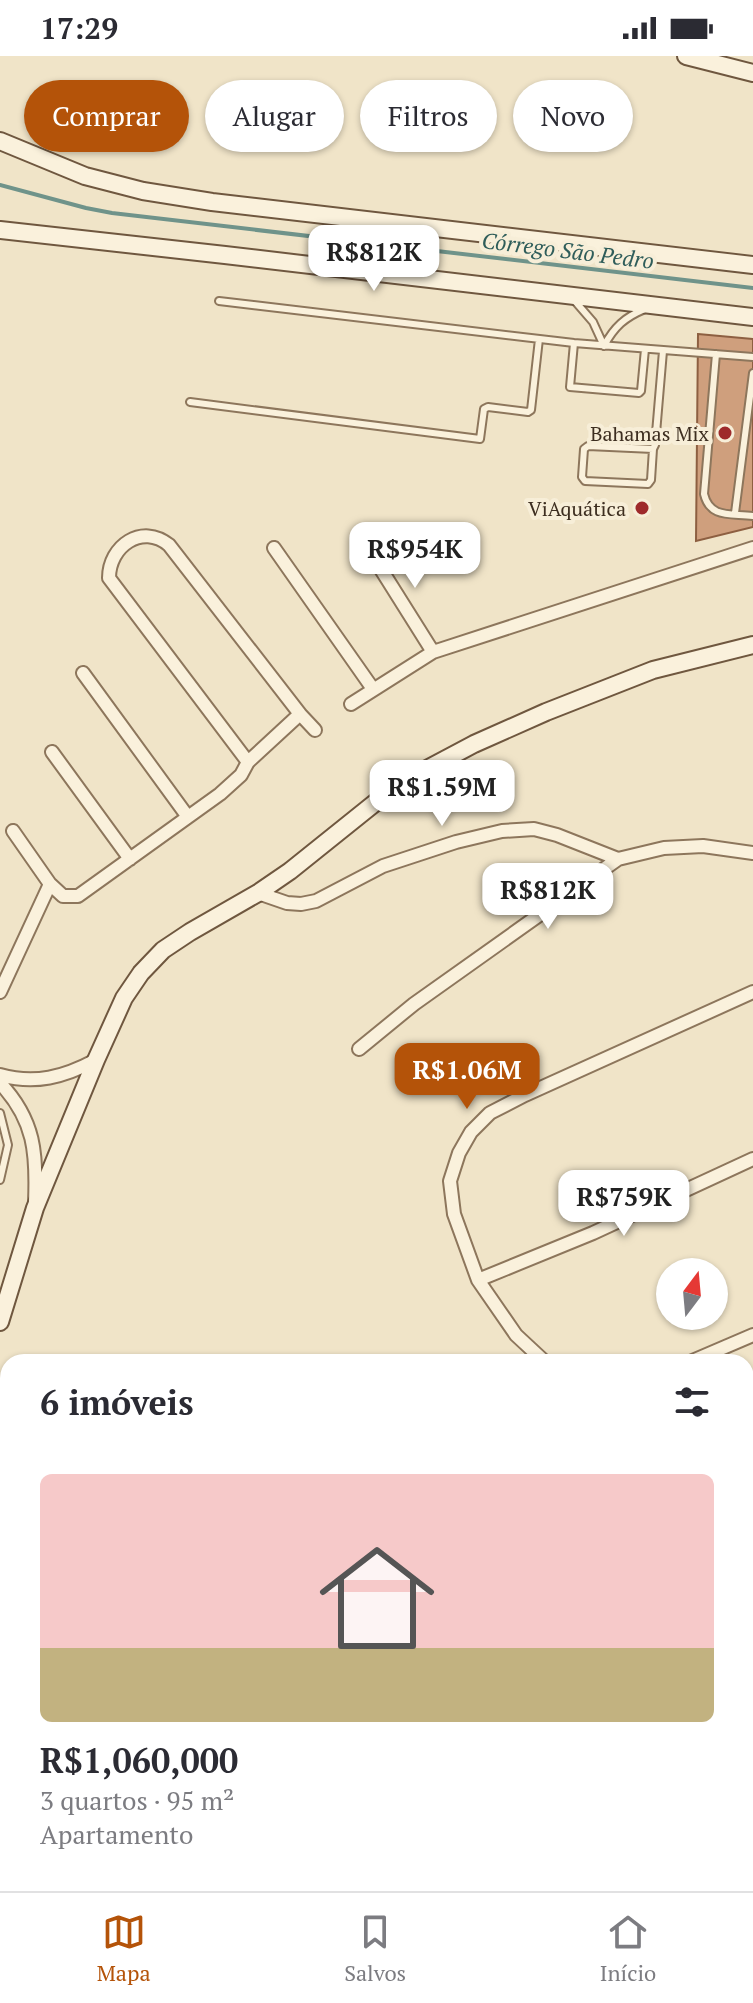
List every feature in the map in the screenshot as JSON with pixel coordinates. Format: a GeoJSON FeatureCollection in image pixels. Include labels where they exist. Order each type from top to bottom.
{"type":"FeatureCollection","features":[{"type":"Feature","properties":{"kind":"main road"},"geometry":{"type":"LineString","coordinates":[[686,56],[753,73]]}},
{"type":"Feature","properties":{"kind":"main road"},"geometry":{"type":"LineString","coordinates":[[0,141],[85,176],[143,191],[212,202],[753,265]]}},
{"type":"Feature","properties":{"kind":"main road"},"geometry":{"type":"LineString","coordinates":[[0,230],[753,317]]}},
{"type":"Feature","properties":{"kind":"main road"},"geometry":{"type":"LineString","coordinates":[[0,1322],[35,1208],[96,1060],[124,998],[141,973],[163,950],[290,871],[381,798],[474,744],[653,670],[753,645]]}},
{"type":"Feature","properties":{"kind":"street"},"geometry":{"type":"LineString","coordinates":[[248,762],[109,578],[109,567],[120,548],[136,538],[151,535],[169,545],[315,730]]}},
{"type":"Feature","properties":{"kind":"street"},"geometry":{"type":"LineString","coordinates":[[367,547],[433,652]]}},
{"type":"Feature","properties":{"kind":"street"},"geometry":{"type":"LineString","coordinates":[[274,548],[373,689]]}},
{"type":"Feature","properties":{"kind":"street"},"geometry":{"type":"LineString","coordinates":[[351,704],[433,652],[753,548]]}},
{"type":"Feature","properties":{"kind":"street"},"geometry":{"type":"LineString","coordinates":[[83,673],[188,817]]}},
{"type":"Feature","properties":{"kind":"street"},"geometry":{"type":"LineString","coordinates":[[13,831],[50,884],[63,896],[78,896],[220,794],[241,775],[248,762],[300,714]]}},
{"type":"Feature","properties":{"kind":"street"},"geometry":{"type":"LineString","coordinates":[[52,752],[130,859]]}},
{"type":"Feature","properties":{"kind":"street"},"geometry":{"type":"LineString","coordinates":[[258,893],[287,903],[316,901],[383,866],[456,842],[502,831],[534,829],[618,859]]}},
{"type":"Feature","properties":{"kind":"street"},"geometry":{"type":"LineString","coordinates":[[359,1049],[414,1004],[618,859],[664,848],[703,846],[753,853]]}},
{"type":"Feature","properties":{"kind":"street"},"geometry":{"type":"LineString","coordinates":[[0,992],[50,884]]}},
{"type":"Feature","properties":{"kind":"street"},"geometry":{"type":"LineString","coordinates":[[536,1354],[516,1335],[478,1280],[454,1214],[450,1181],[459,1153],[471,1132],[490,1113],[525,1095],[753,992]]}},
{"type":"Feature","properties":{"kind":"street"},"geometry":{"type":"LineString","coordinates":[[0,1075],[31,1081],[52,1078],[96,1060]]}},
{"type":"Feature","properties":{"kind":"street"},"geometry":{"type":"LineString","coordinates":[[0,1083],[23,1113],[30,1132],[36,1178],[35,1208]]}},
{"type":"Feature","properties":{"kind":"street"},"geometry":{"type":"LineString","coordinates":[[478,1280],[593,1233],[753,1159]]}},
{"type":"Feature","properties":{"kind":"street"},"geometry":{"type":"LineString","coordinates":[[710,1354],[753,1335]]}},
{"type":"Feature","properties":{"kind":"lane"},"geometry":{"type":"LineString","coordinates":[[569,295],[593,322],[604,346]]}},
{"type":"Feature","properties":{"kind":"lane"},"geometry":{"type":"LineString","coordinates":[[219,301],[574,343],[753,357]]}},
{"type":"Feature","properties":{"kind":"lane"},"geometry":{"type":"LineString","coordinates":[[604,346],[619,324],[656,306]]}},
{"type":"Feature","properties":{"kind":"lane"},"geometry":{"type":"LineString","coordinates":[[190,402],[480,439],[484,409],[531,410],[539,339]]}},
{"type":"Feature","properties":{"kind":"lane"},"geometry":{"type":"LineString","coordinates":[[574,343],[570,387],[639,393],[645,349]]}},
{"type":"Feature","properties":{"kind":"lane"},"geometry":{"type":"LineString","coordinates":[[653,449],[588,446],[584,449],[582,477],[585,481],[648,484],[651,480],[663,351]]}},
{"type":"Feature","properties":{"kind":"lane"},"geometry":{"type":"LineString","coordinates":[[716,354],[704,494],[709,507],[715,511],[753,516]]}},
{"type":"Feature","properties":{"kind":"lane"},"geometry":{"type":"LineString","coordinates":[[735,513],[753,373]]}},
{"type":"Feature","properties":{"kind":"lane"},"geometry":{"type":"LineString","coordinates":[[0,1113],[8,1141],[0,1180]]}},
{"type":"Feature","properties":{"kind":"building","name":"Bahamas Mix"},"geometry":{"type":"Polygon","coordinates":[[[698,334],[753,339],[753,527],[696,541],[698,334]]]}},
{"type":"Feature","properties":{"kind":"waterway","name":"Córrego São Pedro"},"geometry":{"type":"LineString","coordinates":[[0,185],[112,213],[753,288]]}},
{"type":"Feature","properties":{"kind":"place","name":"Bahamas Mix"},"geometry":{"type":"Point","coordinates":[725,433]}},
{"type":"Feature","properties":{"kind":"place","name":"ViAquática"},"geometry":{"type":"Point","coordinates":[642,508]}}]}
